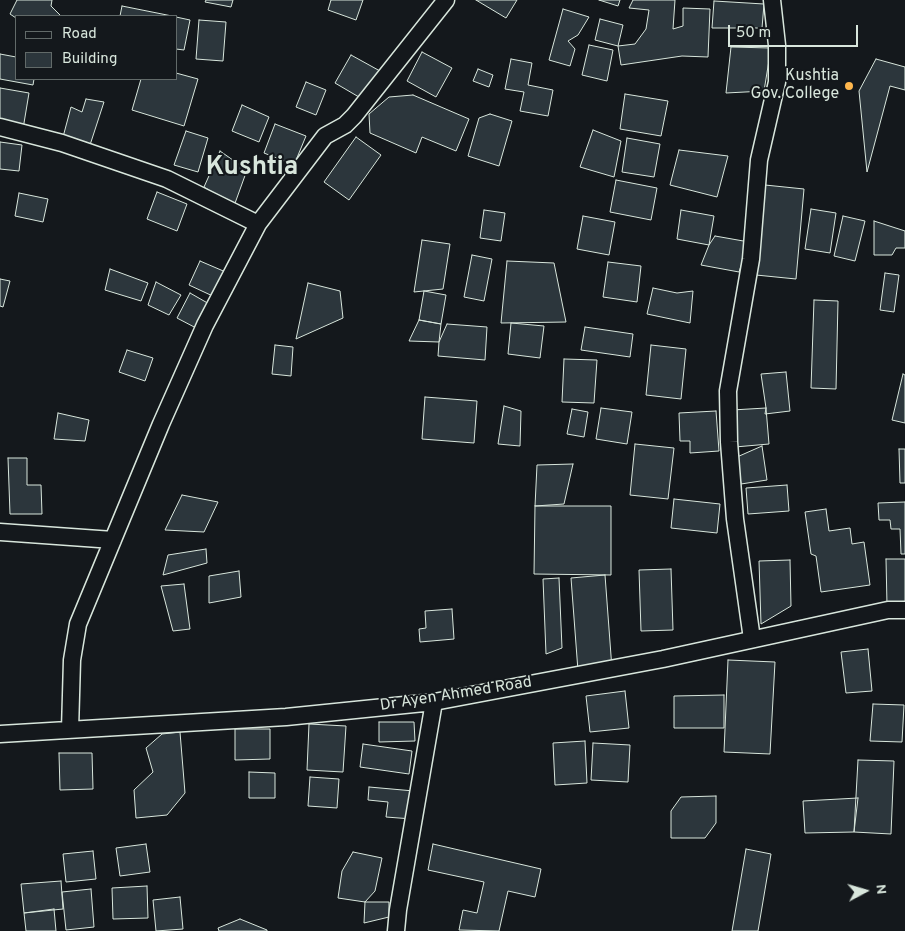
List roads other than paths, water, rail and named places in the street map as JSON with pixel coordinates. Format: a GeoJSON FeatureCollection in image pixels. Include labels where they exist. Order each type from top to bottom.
{"type":"FeatureCollection","features":[{"type":"Feature","properties":{"kind":"street"},"geometry":{"type":"LineString","coordinates":[[70,730],[72,660],[78,624],[161,424],[205,326],[258,224],[324,136],[345,125],[354,116],[446,0]]}},
{"type":"Feature","properties":{"kind":"street"},"geometry":{"type":"LineString","coordinates":[[752,639],[735,519],[729,442],[728,391],[751,259],[759,160],[777,82],[777,45],[772,0]]}},
{"type":"Feature","properties":{"kind":"street"},"geometry":{"type":"LineString","coordinates":[[0,127],[62,143],[166,179],[258,224]]}},
{"type":"Feature","properties":{"kind":"street"},"geometry":{"type":"LineString","coordinates":[[0,532],[113,540]]}},
{"type":"Feature","properties":{"kind":"street","name":"Dr Ayen Ahmed Road"},"geometry":{"type":"LineString","coordinates":[[0,734],[286,717],[434,702],[663,659],[888,610],[905,610]]}},
{"type":"Feature","properties":{"kind":"street"},"geometry":{"type":"LineString","coordinates":[[396,931],[434,702]]}},
{"type":"Feature","properties":{"kind":"place","name":"Kushtia Gov. College"},"geometry":{"type":"Point","coordinates":[849,86]}},
{"type":"Feature","properties":{"kind":"district","name":"Kushtia"},"geometry":{"type":"Point","coordinates":[252,169]}}]}
